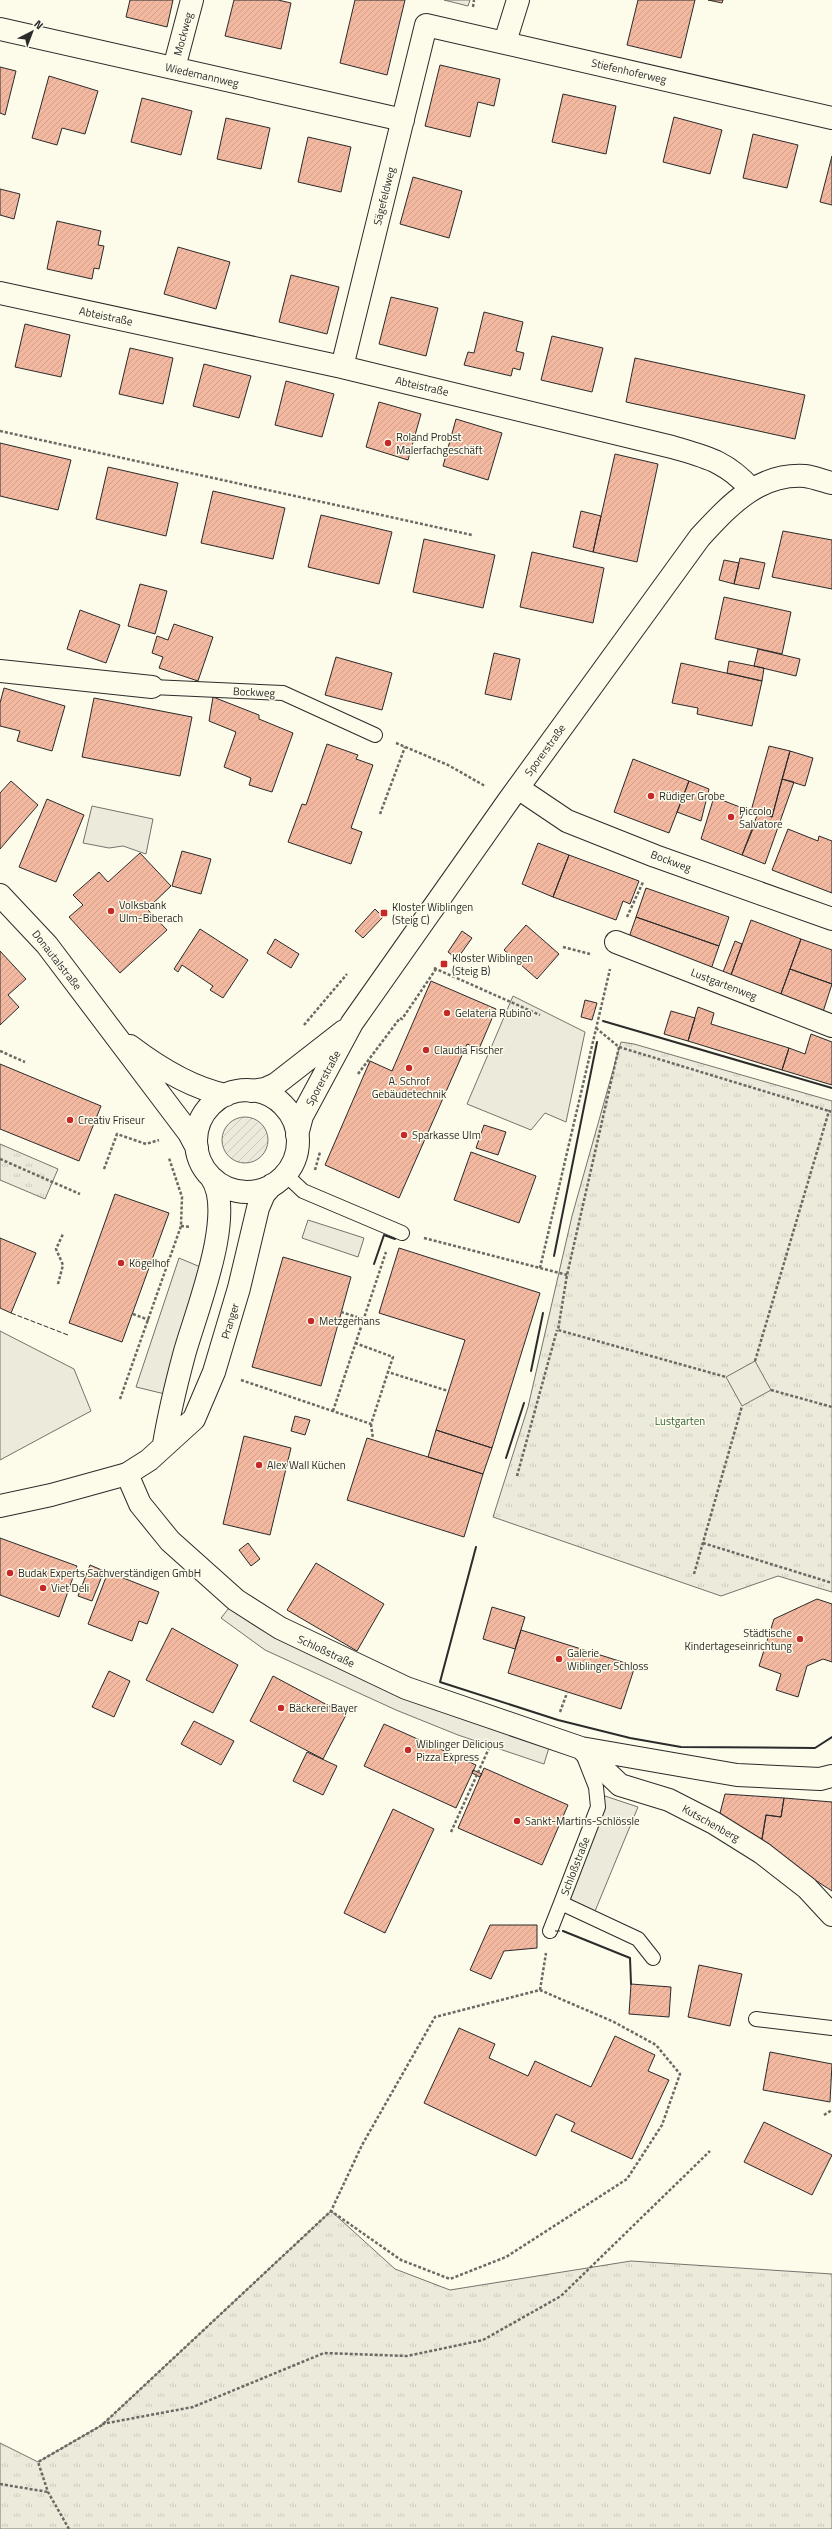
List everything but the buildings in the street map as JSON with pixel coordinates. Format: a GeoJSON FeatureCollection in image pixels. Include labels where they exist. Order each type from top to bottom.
{"type":"FeatureCollection","features":[{"type":"Feature","properties":{"kind":"street","name":"Mockweg"},"geometry":{"type":"LineString","coordinates":[[174,68],[192,0]]}},
{"type":"Feature","properties":{"kind":"street"},"geometry":{"type":"LineString","coordinates":[[505,42],[518,0]]}},
{"type":"Feature","properties":{"kind":"street","name":"Stiefenhoferweg"},"geometry":{"type":"LineString","coordinates":[[426,25],[832,118]]}},
{"type":"Feature","properties":{"kind":"street","name":"Sägefeldweg"},"geometry":{"type":"LineString","coordinates":[[342,367],[426,25]]}},
{"type":"Feature","properties":{"kind":"street","name":"Wiedemannweg"},"geometry":{"type":"LineString","coordinates":[[0,29],[403,120]]}},
{"type":"Feature","properties":{"kind":"street","name":"Abteistraße"},"geometry":{"type":"LineString","coordinates":[[0,293],[342,367],[602,429],[709,458],[735,471],[751,489]]}},
{"type":"Feature","properties":{"kind":"street"},"geometry":{"type":"LineString","coordinates":[[751,489],[775,480],[805,476],[832,483]]}},
{"type":"Feature","properties":{"kind":"street","name":"Sporerstraße"},"geometry":{"type":"LineString","coordinates":[[297,1135],[302,1116],[352,1024],[513,794],[700,537],[728,507],[751,489]]}},
{"type":"Feature","properties":{"kind":"street","name":"Bockweg"},"geometry":{"type":"LineString","coordinates":[[0,671],[152,687]]}},
{"type":"Feature","properties":{"kind":"street","name":"Bockweg"},"geometry":{"type":"LineString","coordinates":[[513,794],[567,820],[655,856],[832,919]]}},
{"type":"Feature","properties":{"kind":"street","name":"Donautalstraße"},"geometry":{"type":"LineString","coordinates":[[0,895],[42,939],[110,1029]]}},
{"type":"Feature","properties":{"kind":"street","name":"Lustgartenweg"},"geometry":{"type":"LineString","coordinates":[[614,951],[832,1026]]}},
{"type":"Feature","properties":{"kind":"street","name":"Sporerstraße"},"geometry":{"type":"LineString","coordinates":[[251,1091],[265,1090],[280,1082],[352,1024]]}},
{"type":"Feature","properties":{"kind":"street"},"geometry":{"type":"LineString","coordinates":[[110,1029],[136,1050],[175,1075],[206,1090],[226,1095],[251,1091],[267,1095],[282,1105],[292,1118],[297,1135],[296,1152],[279,1180],[256,1192],[240,1192],[224,1187],[211,1177]]}},
{"type":"Feature","properties":{"kind":"street"},"geometry":{"type":"LineString","coordinates":[[110,1029],[189,1133],[197,1148],[201,1164],[211,1177],[218,1190],[220,1204],[210,1271],[173,1396],[164,1444]]}},
{"type":"Feature","properties":{"kind":"street"},"geometry":{"type":"LineString","coordinates":[[197,1148],[197,1132],[202,1116],[213,1104],[226,1095]]}},
{"type":"Feature","properties":{"kind":"street","name":"Pranger"},"geometry":{"type":"LineString","coordinates":[[2,1505],[51,1495],[127,1474],[149,1460],[164,1444],[194,1419],[214,1372],[239,1288],[258,1208],[264,1194],[279,1180]]}},
{"type":"Feature","properties":{"kind":"street","name":"Schloßstraße"},"geometry":{"type":"LineString","coordinates":[[127,1474],[140,1504],[170,1542],[236,1600],[280,1628],[406,1688],[501,1722],[581,1748],[737,1775],[820,1779],[832,1776]]}},
{"type":"Feature","properties":{"kind":"street","name":"Kutschenberg"},"geometry":{"type":"LineString","coordinates":[[581,1748],[620,1785],[668,1800],[714,1823],[762,1853],[807,1888],[832,1915]]}},
{"type":"Feature","properties":{"kind":"lane","name":"Bockweg"},"geometry":{"type":"LineString","coordinates":[[152,687],[283,693],[376,735]]}},
{"type":"Feature","properties":{"kind":"lane"},"geometry":{"type":"LineString","coordinates":[[279,1180],[402,1233]]}},
{"type":"Feature","properties":{"kind":"lane","name":"Schloßstraße"},"geometry":{"type":"LineString","coordinates":[[581,1748],[596,1787],[598,1806],[561,1904],[638,1939],[653,1958]]}},
{"type":"Feature","properties":{"kind":"lane"},"geometry":{"type":"LineString","coordinates":[[550,1931],[561,1904]]}},
{"type":"Feature","properties":{"kind":"lane"},"geometry":{"type":"LineString","coordinates":[[756,2020],[832,2028]]}},
{"type":"Feature","properties":{"kind":"path"},"geometry":{"type":"LineString","coordinates":[[0,432],[472,536]]}},
{"type":"Feature","properties":{"kind":"path"},"geometry":{"type":"LineString","coordinates":[[376,735],[513,794]]}},
{"type":"Feature","properties":{"kind":"path"},"geometry":{"type":"LineString","coordinates":[[380,814],[405,747]]}},
{"type":"Feature","properties":{"kind":"path"},"geometry":{"type":"LineString","coordinates":[[540,1268],[614,951],[655,856]]}},
{"type":"Feature","properties":{"kind":"path"},"geometry":{"type":"LineString","coordinates":[[563,947],[614,951]]}},
{"type":"Feature","properties":{"kind":"path"},"geometry":{"type":"LineString","coordinates":[[375,1052],[400,1018],[402,1019],[435,969],[540,1015]]}},
{"type":"Feature","properties":{"kind":"path"},"geometry":{"type":"LineString","coordinates":[[301,1028],[347,974]]}},
{"type":"Feature","properties":{"kind":"path"},"geometry":{"type":"LineString","coordinates":[[596,1028],[619,1047],[830,1111],[755,1361]]}},
{"type":"Feature","properties":{"kind":"path"},"geometry":{"type":"LineString","coordinates":[[517,1476],[558,1330],[567,1275],[619,1047]]}},
{"type":"Feature","properties":{"kind":"path"},"geometry":{"type":"LineString","coordinates":[[0,1052],[25,1062]]}},
{"type":"Feature","properties":{"kind":"path"},"geometry":{"type":"LineString","coordinates":[[104,1169],[117,1134],[146,1144],[161,1139],[164,1145]]}},
{"type":"Feature","properties":{"kind":"path"},"geometry":{"type":"LineString","coordinates":[[120,1399],[181,1226],[183,1212],[182,1197],[166,1152]]}},
{"type":"Feature","properties":{"kind":"path"},"geometry":{"type":"LineString","coordinates":[[0,1159],[80,1194]]}},
{"type":"Feature","properties":{"kind":"path"},"geometry":{"type":"LineString","coordinates":[[334,1411],[355,1343],[390,1241],[398,1244],[402,1233],[567,1275]]}},
{"type":"Feature","properties":{"kind":"path"},"geometry":{"type":"LineString","coordinates":[[58,1284],[63,1265],[56,1249],[62,1234]]}},
{"type":"Feature","properties":{"kind":"path"},"geometry":{"type":"LineString","coordinates":[[341,1312],[364,1319]]}},
{"type":"Feature","properties":{"kind":"path"},"geometry":{"type":"LineString","coordinates":[[133,1314],[149,1320]]}},
{"type":"Feature","properties":{"kind":"path"},"geometry":{"type":"LineString","coordinates":[[558,1330],[726,1377]]}},
{"type":"Feature","properties":{"kind":"path"},"geometry":{"type":"LineString","coordinates":[[355,1343],[393,1357],[372,1424],[373,1440]]}},
{"type":"Feature","properties":{"kind":"path"},"geometry":{"type":"LineString","coordinates":[[214,1372],[372,1424]]}},
{"type":"Feature","properties":{"kind":"path"},"geometry":{"type":"LineString","coordinates":[[388,1372],[448,1391]]}},
{"type":"Feature","properties":{"kind":"path"},"geometry":{"type":"LineString","coordinates":[[771,1390],[832,1407]]}},
{"type":"Feature","properties":{"kind":"path"},"geometry":{"type":"LineString","coordinates":[[694,1574],[742,1406]]}},
{"type":"Feature","properties":{"kind":"path"},"geometry":{"type":"LineString","coordinates":[[703,1543],[832,1583]]}},
{"type":"Feature","properties":{"kind":"path"},"geometry":{"type":"LineString","coordinates":[[563,1705],[567,1693]]}},
{"type":"Feature","properties":{"kind":"path"},"geometry":{"type":"LineString","coordinates":[[451,1832],[501,1722]]}},
{"type":"Feature","properties":{"kind":"path"},"geometry":{"type":"LineString","coordinates":[[540,1990],[550,1931]]}},
{"type":"Feature","properties":{"kind":"path"},"geometry":{"type":"LineString","coordinates":[[69,2529],[48,2492],[38,2462],[102,2425],[331,2211],[362,2145],[435,2017],[540,1990],[614,2022],[656,2045],[680,2074],[662,2125],[627,2179],[506,2257],[450,2279],[401,2260],[331,2211]]}},
{"type":"Feature","properties":{"kind":"path"},"geometry":{"type":"LineString","coordinates":[[824,2115],[832,2110]]}},
{"type":"Feature","properties":{"kind":"path"},"geometry":{"type":"LineString","coordinates":[[102,2425],[193,2407],[324,2353],[407,2356],[483,2340],[561,2296],[710,2152]]}},
{"type":"Feature","properties":{"kind":"path"},"geometry":{"type":"LineString","coordinates":[[0,2484],[48,2492]]}},
{"type":"Feature","properties":{"kind":"green space","name":"Lustgarten"},"geometry":{"type":"Polygon","coordinates":[[[621,1042],[634,1044],[832,1101],[832,1592],[778,1576],[721,1596],[493,1517],[528,1407],[572,1216],[621,1042]]]}},
{"type":"Feature","properties":{"kind":"green space"},"geometry":{"type":"Polygon","coordinates":[[[245,1117],[258,1121],[264,1127],[268,1140],[264,1153],[258,1159],[245,1163],[232,1159],[226,1153],[222,1140],[226,1127],[232,1121],[245,1117]]]}},
{"type":"Feature","properties":{"kind":"green space"},"geometry":{"type":"Polygon","coordinates":[[[0,1144],[58,1169],[45,1199],[0,1180],[0,1144]]]}},
{"type":"Feature","properties":{"kind":"green space"},"geometry":{"type":"Polygon","coordinates":[[[331,2211],[395,2269],[450,2290],[631,2261],[832,2274],[832,2529],[0,2529],[0,2443],[38,2462],[102,2425],[331,2211]]]}},
{"type":"Feature","properties":{"kind":"shaded area"},"geometry":{"type":"Polygon","coordinates":[[[444,0],[470,0],[468,6],[444,0]]]}},
{"type":"Feature","properties":{"kind":"shaded area"},"geometry":{"type":"Polygon","coordinates":[[[92,806],[153,819],[146,854],[123,846],[109,848],[83,843],[92,806]]]}},
{"type":"Feature","properties":{"kind":"shaded area"},"geometry":{"type":"Polygon","coordinates":[[[513,996],[585,1032],[566,1122],[545,1113],[531,1130],[467,1104],[513,996]]]}},
{"type":"Feature","properties":{"kind":"shaded area"},"geometry":{"type":"Polygon","coordinates":[[[308,1220],[364,1238],[358,1257],[302,1238],[308,1220]]]}},
{"type":"Feature","properties":{"kind":"shaded area"},"geometry":{"type":"Polygon","coordinates":[[[179,1258],[210,1271],[173,1396],[136,1387],[179,1258]]]}},
{"type":"Feature","properties":{"kind":"shaded area"},"geometry":{"type":"Polygon","coordinates":[[[0,1331],[74,1369],[91,1411],[0,1460],[0,1331]]]}},
{"type":"Feature","properties":{"kind":"shaded area"},"geometry":{"type":"Polygon","coordinates":[[[755,1361],[771,1390],[742,1406],[726,1377],[755,1361]]]}},
{"type":"Feature","properties":{"kind":"shaded area"},"geometry":{"type":"Polygon","coordinates":[[[233,1603],[551,1741],[544,1764],[458,1735],[396,1710],[265,1650],[221,1618],[233,1603]]]}},
{"type":"Feature","properties":{"kind":"shaded area"},"geometry":{"type":"Polygon","coordinates":[[[605,1796],[638,1807],[593,1916],[563,1902],[605,1796]]]}},
{"type":"Feature","properties":{"kind":"fence"},"geometry":{"type":"LineString","coordinates":[[11,1313],[68,1335]]}},
{"type":"Feature","properties":{"kind":"fence"},"geometry":{"type":"LineString","coordinates":[[555,1931],[563,1931]]}},
{"type":"Feature","properties":{"kind":"wall"},"geometry":{"type":"LineString","coordinates":[[603,1021],[832,1088]]}},
{"type":"Feature","properties":{"kind":"wall"},"geometry":{"type":"LineString","coordinates":[[554,1256],[597,1042]]}},
{"type":"Feature","properties":{"kind":"wall"},"geometry":{"type":"LineString","coordinates":[[374,1264],[384,1235],[395,1239]]}},
{"type":"Feature","properties":{"kind":"wall"},"geometry":{"type":"LineString","coordinates":[[531,1371],[543,1313]]}},
{"type":"Feature","properties":{"kind":"wall"},"geometry":{"type":"LineString","coordinates":[[506,1458],[524,1403]]}},
{"type":"Feature","properties":{"kind":"wall"},"geometry":{"type":"LineString","coordinates":[[476,1547],[440,1682],[558,1720],[630,1738],[681,1747],[815,1748],[832,1737]]}},
{"type":"Feature","properties":{"kind":"wall"},"geometry":{"type":"LineString","coordinates":[[563,1931],[630,1958],[631,1984]]}},
{"type":"Feature","properties":{"kind":"place","name":"Roland Probst Malerfachgeschäft"},"geometry":{"type":"Point","coordinates":[388,443]}},
{"type":"Feature","properties":{"kind":"place","name":"Rüdiger Grobe"},"geometry":{"type":"Point","coordinates":[651,796]}},
{"type":"Feature","properties":{"kind":"place","name":"Piccolo Salvatore"},"geometry":{"type":"Point","coordinates":[731,817]}},
{"type":"Feature","properties":{"kind":"place","name":"Volksbank Ulm-Biberach"},"geometry":{"type":"Point","coordinates":[111,911]}},
{"type":"Feature","properties":{"kind":"place","name":"Kloster Wiblingen (Steig C)"},"geometry":{"type":"Point","coordinates":[384,913]}},
{"type":"Feature","properties":{"kind":"place","name":"Kloster Wiblingen (Steig B)"},"geometry":{"type":"Point","coordinates":[444,964]}},
{"type":"Feature","properties":{"kind":"place","name":"Gelateria Rubino"},"geometry":{"type":"Point","coordinates":[447,1013]}},
{"type":"Feature","properties":{"kind":"place","name":"Claudia Fischer"},"geometry":{"type":"Point","coordinates":[426,1050]}},
{"type":"Feature","properties":{"kind":"place","name":"A. Schrof Gebäudetechnik"},"geometry":{"type":"Point","coordinates":[409,1068]}},
{"type":"Feature","properties":{"kind":"place","name":"Creativ Friseur"},"geometry":{"type":"Point","coordinates":[70,1120]}},
{"type":"Feature","properties":{"kind":"place","name":"Sparkasse Ulm"},"geometry":{"type":"Point","coordinates":[404,1135]}},
{"type":"Feature","properties":{"kind":"place","name":"Kögelhof"},"geometry":{"type":"Point","coordinates":[121,1263]}},
{"type":"Feature","properties":{"kind":"place","name":"Metzgerhans"},"geometry":{"type":"Point","coordinates":[311,1321]}},
{"type":"Feature","properties":{"kind":"place","name":"Alex Wall Küchen"},"geometry":{"type":"Point","coordinates":[259,1465]}},
{"type":"Feature","properties":{"kind":"place","name":"Budak Experts Sachverständigen GmbH"},"geometry":{"type":"Point","coordinates":[10,1573]}},
{"type":"Feature","properties":{"kind":"place","name":"Viet Deli"},"geometry":{"type":"Point","coordinates":[43,1588]}},
{"type":"Feature","properties":{"kind":"place","name":"Städtische Kindertageseinrichtung"},"geometry":{"type":"Point","coordinates":[800,1639]}},
{"type":"Feature","properties":{"kind":"place","name":"Galerie Wiblinger Schloss"},"geometry":{"type":"Point","coordinates":[559,1659]}},
{"type":"Feature","properties":{"kind":"place","name":"Bäckerei Bayer"},"geometry":{"type":"Point","coordinates":[281,1708]}},
{"type":"Feature","properties":{"kind":"place","name":"Wiblinger Delicious Pizza Express"},"geometry":{"type":"Point","coordinates":[408,1750]}},
{"type":"Feature","properties":{"kind":"place","name":"Sankt-Martins-Schlössle"},"geometry":{"type":"Point","coordinates":[517,1821]}}]}
